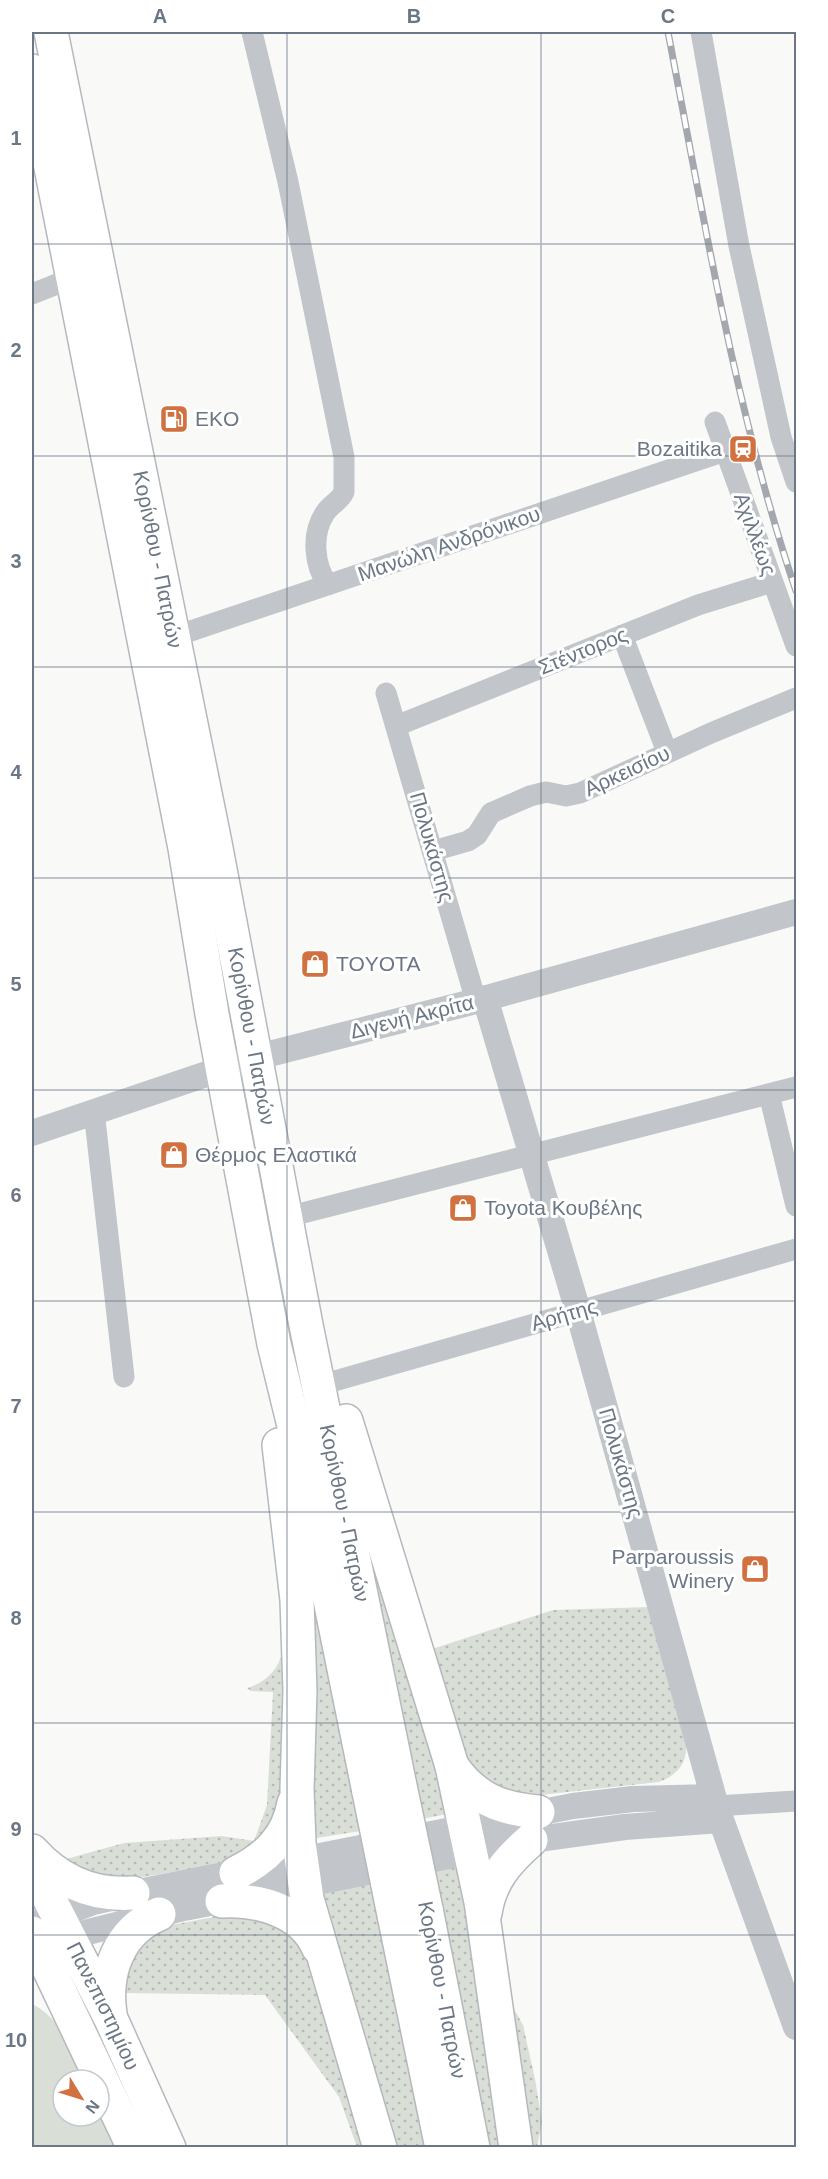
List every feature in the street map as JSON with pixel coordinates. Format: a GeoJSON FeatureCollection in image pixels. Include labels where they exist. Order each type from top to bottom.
{"type":"FeatureCollection","features":[{"type":"Feature","properties":{"kind":"main road","name":"Κορίνθου - Πατρών"},"geometry":{"type":"LineString","coordinates":[[51,32],[215,843],[254,1058],[287,1217],[385,1789],[394,1915],[442,2148]]}},
{"type":"Feature","properties":{"kind":"main road","name":"Κορίνθου - Πατρών"},"geometry":{"type":"LineString","coordinates":[[32,71],[185,848],[274,1344],[385,1789],[426,1908],[473,2148]]}},
{"type":"Feature","properties":{"kind":"main road"},"geometry":{"type":"LineString","coordinates":[[306,1325],[347,1425],[452,1766],[469,1840],[516,2148]]}},
{"type":"Feature","properties":{"kind":"main road"},"geometry":{"type":"LineString","coordinates":[[274,1344],[279,1449],[298,1617],[297,1789],[303,1873],[321,1954],[380,2148]]}},
{"type":"Feature","properties":{"kind":"main road"},"geometry":{"type":"LineString","coordinates":[[452,1766],[462,1780],[485,1800],[506,1808],[534,1826],[494,1881],[487,1902],[484,1930]]}},
{"type":"Feature","properties":{"kind":"main road"},"geometry":{"type":"LineString","coordinates":[[297,1789],[290,1818],[278,1843],[229,1887],[249,1901],[279,1911],[307,1931],[321,1954]]}},
{"type":"Feature","properties":{"kind":"main road"},"geometry":{"type":"LineString","coordinates":[[32,1851],[54,1872],[77,1885],[102,1892],[133,1893]]}},
{"type":"Feature","properties":{"kind":"main road","name":"Πανεπιστημίου"},"geometry":{"type":"LineString","coordinates":[[32,1864],[43,1937],[69,2010],[134,2148]]}},
{"type":"Feature","properties":{"kind":"main road"},"geometry":{"type":"LineString","coordinates":[[111,2019],[109,1979],[118,1952],[135,1929],[159,1914]]}},
{"type":"Feature","properties":{"kind":"main road","name":"Πανεπιστημίου"},"geometry":{"type":"LineString","coordinates":[[43,1937],[111,2019],[170,2148]]}},
{"type":"Feature","properties":{"kind":"main road"},"geometry":{"type":"LineString","coordinates":[[32,1987],[57,1999],[69,2010]]}},
{"type":"Feature","properties":{"kind":"street"},"geometry":{"type":"LineString","coordinates":[[252,32],[288,182],[344,458],[343,494],[325,512],[319,529],[317,564],[328,585]]}},
{"type":"Feature","properties":{"kind":"street"},"geometry":{"type":"LineString","coordinates":[[701,32],[735,228],[789,434],[796,482]]}},
{"type":"Feature","properties":{"kind":"street"},"geometry":{"type":"LineString","coordinates":[[32,294],[72,278]]}},
{"type":"Feature","properties":{"kind":"street","name":"Αχιλλέως"},"geometry":{"type":"LineString","coordinates":[[715,422],[796,646]]}},
{"type":"Feature","properties":{"kind":"street","name":"Μανώλη Ανδρόνικου"},"geometry":{"type":"LineString","coordinates":[[172,637],[726,451]]}},
{"type":"Feature","properties":{"kind":"street","name":"Στέντορος"},"geometry":{"type":"LineString","coordinates":[[396,726],[727,594],[772,582]]}},
{"type":"Feature","properties":{"kind":"street"},"geometry":{"type":"LineString","coordinates":[[622,635],[667,752]]}},
{"type":"Feature","properties":{"kind":"street","name":"Πολυκάστης"},"geometry":{"type":"LineString","coordinates":[[386,693],[432,851],[531,1155],[578,1311],[717,1808],[796,2027]]}},
{"type":"Feature","properties":{"kind":"street","name":"Αρκεισίου"},"geometry":{"type":"LineString","coordinates":[[432,851],[472,839],[489,815],[500,808],[544,792],[566,796],[575,794],[667,752],[796,698]]}},
{"type":"Feature","properties":{"kind":"street","name":"Διγενή Ακρίτα"},"geometry":{"type":"LineString","coordinates":[[32,1133],[254,1058],[481,1000],[796,912]]}},
{"type":"Feature","properties":{"kind":"street"},"geometry":{"type":"LineString","coordinates":[[287,1217],[796,1087]]}},
{"type":"Feature","properties":{"kind":"street"},"geometry":{"type":"LineString","coordinates":[[769,1094],[796,1206]]}},
{"type":"Feature","properties":{"kind":"street"},"geometry":{"type":"LineString","coordinates":[[94,1111],[124,1377]]}},
{"type":"Feature","properties":{"kind":"street","name":"Αρήτης"},"geometry":{"type":"LineString","coordinates":[[331,1382],[796,1249]]}},
{"type":"Feature","properties":{"kind":"street"},"geometry":{"type":"LineString","coordinates":[[668,1798],[680,1790],[703,1759]]}},
{"type":"Feature","properties":{"kind":"street"},"geometry":{"type":"LineString","coordinates":[[43,1937],[93,1902],[133,1893],[229,1887],[303,1873],[534,1826],[606,1801],[668,1798],[717,1808]]}},
{"type":"Feature","properties":{"kind":"street"},"geometry":{"type":"LineString","coordinates":[[534,1826],[625,1827],[717,1808],[796,1801]]}},
{"type":"Feature","properties":{"kind":"street"},"geometry":{"type":"LineString","coordinates":[[43,1937],[159,1914],[229,1887]]}},
{"type":"Feature","properties":{"kind":"shaded area"},"geometry":{"type":"Polygon","coordinates":[[[359,1510],[453,1813],[422,1819],[359,1510]]]}},
{"type":"Feature","properties":{"kind":"shaded area"},"geometry":{"type":"Polygon","coordinates":[[[302,1535],[361,1831],[310,1839],[302,1535]]]}},
{"type":"Feature","properties":{"kind":"shaded area"},"geometry":{"type":"Polygon","coordinates":[[[649,1607],[686,1742],[683,1762],[672,1776],[659,1782],[522,1797],[510,1796],[471,1771],[432,1649],[553,1610],[649,1607]]]}},
{"type":"Feature","properties":{"kind":"shaded area"},"geometry":{"type":"Polygon","coordinates":[[[282,1653],[287,1781],[278,1821],[241,1856],[214,1865],[119,1881],[59,1861],[124,1843],[222,1836],[254,1841],[267,1805],[273,1692],[251,1691],[247,1688],[260,1683],[270,1675],[282,1653]]]}},
{"type":"Feature","properties":{"kind":"shaded area"},"geometry":{"type":"Polygon","coordinates":[[[466,1862],[505,2147],[488,2147],[432,1869],[466,1862]]]}},
{"type":"Feature","properties":{"kind":"shaded area"},"geometry":{"type":"Polygon","coordinates":[[[371,1881],[426,2147],[392,2147],[313,1894],[371,1881]]]}},
{"type":"Feature","properties":{"kind":"shaded area"},"geometry":{"type":"Polygon","coordinates":[[[236,1913],[280,1924],[310,1957],[369,2147],[357,2147],[339,2097],[265,1995],[123,1993],[124,1960],[160,1927],[236,1913]]]}},
{"type":"Feature","properties":{"kind":"shaded area"},"geometry":{"type":"Polygon","coordinates":[[[502,1988],[523,2025],[535,2079],[542,2122],[537,2147],[525,2147],[502,1988]]]}},
{"type":"Feature","properties":{"kind":"shaded area"},"geometry":{"type":"Polygon","coordinates":[[[32,2004],[42,2010],[59,2027],[82,2068],[51,2068],[51,2128],[111,2127],[120,2147],[32,2148],[32,2004]]]}},
{"type":"Feature","properties":{"kind":"railway"},"geometry":{"type":"LineString","coordinates":[[668,32],[708,243],[738,384],[774,523],[796,591]]}},
{"type":"Feature","properties":{"kind":"place","name":"EKO"},"geometry":{"type":"Point","coordinates":[174,419]}},
{"type":"Feature","properties":{"kind":"place","name":"Bozaitika"},"geometry":{"type":"Point","coordinates":[743,449]}},
{"type":"Feature","properties":{"kind":"place","name":"TOYOTA"},"geometry":{"type":"Point","coordinates":[315,964]}},
{"type":"Feature","properties":{"kind":"place","name":"Θέρμος Ελαστικά"},"geometry":{"type":"Point","coordinates":[174,1155]}},
{"type":"Feature","properties":{"kind":"place","name":"Toyota Κουβέλης"},"geometry":{"type":"Point","coordinates":[463,1208]}},
{"type":"Feature","properties":{"kind":"place","name":"Parparoussis Winery"},"geometry":{"type":"Point","coordinates":[755,1569]}}]}
